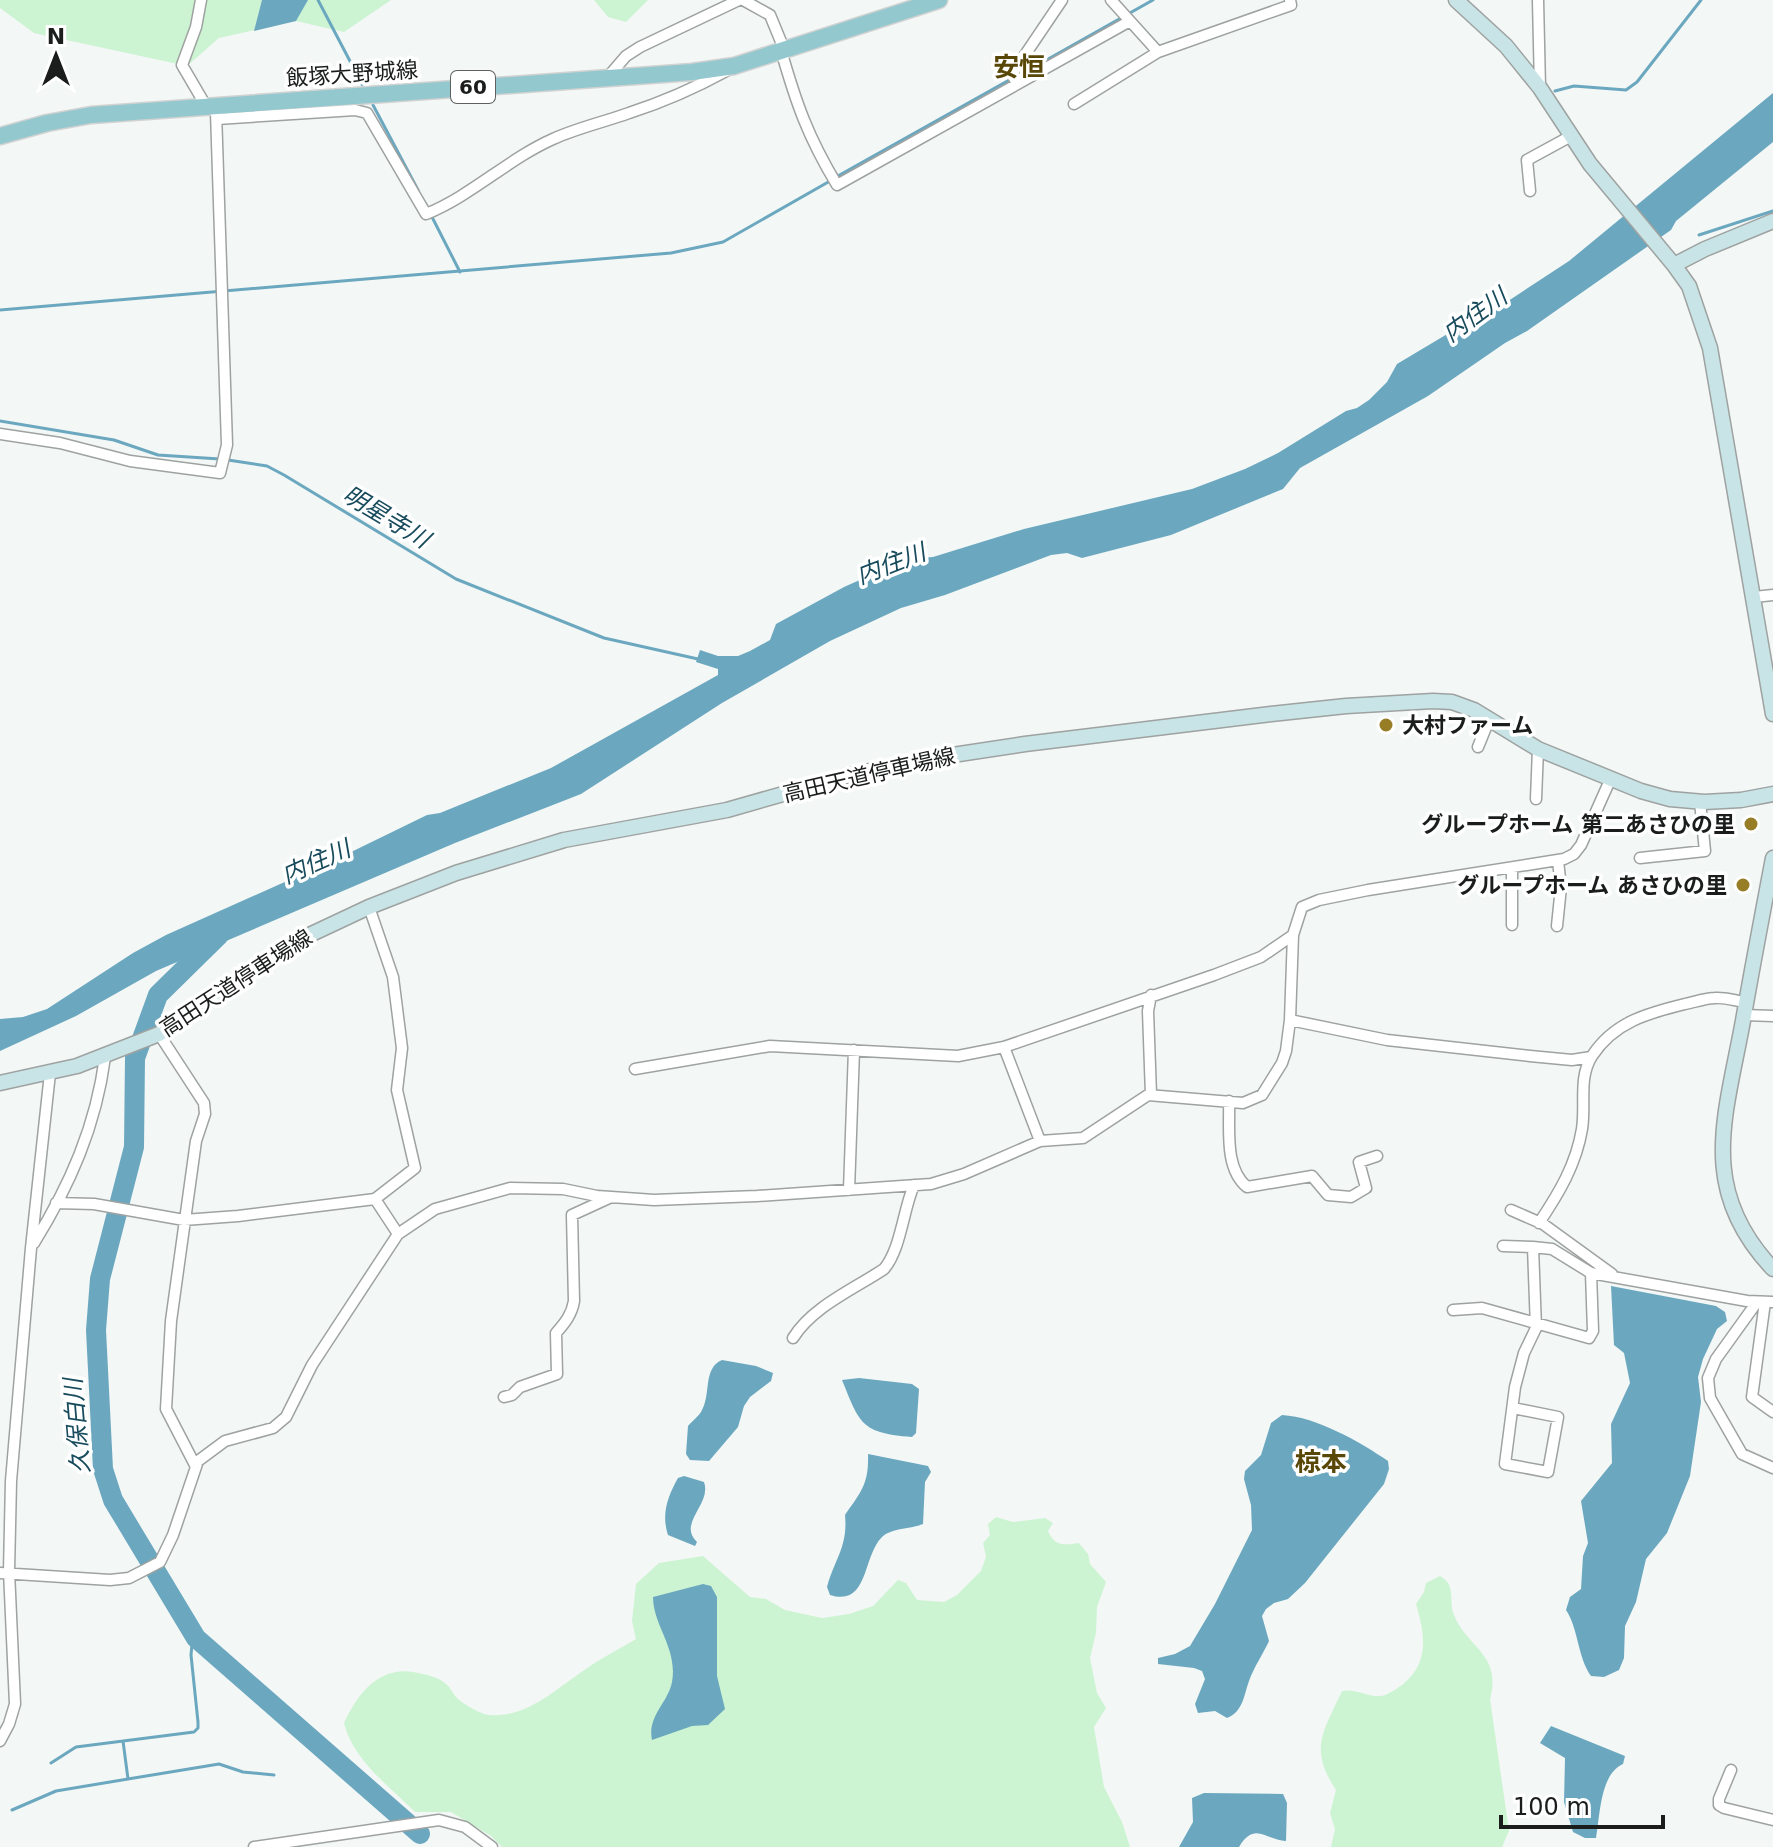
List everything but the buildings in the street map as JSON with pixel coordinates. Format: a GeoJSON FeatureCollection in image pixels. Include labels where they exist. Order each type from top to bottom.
{"type":"FeatureCollection","features":[{"type":"Feature","properties":{"kind":"main road","name":"飯塚大野城線"},"geometry":{"type":"LineString","coordinates":[[0,136],[91,115],[213,110],[734,66],[939,0]]}},
{"type":"Feature","properties":{"kind":"main road"},"geometry":{"type":"LineString","coordinates":[[1456,0],[1506,46],[1540,88],[1571,136],[1689,286],[1710,348],[1773,714]]}},
{"type":"Feature","properties":{"kind":"main road"},"geometry":{"type":"LineString","coordinates":[[1674,265],[1773,221]]}},
{"type":"Feature","properties":{"kind":"main road","name":"高田天道停車場線"},"geometry":{"type":"LineString","coordinates":[[0,1083],[105,1057],[159,1034],[286,946],[369,907],[456,873],[552,843],[727,810],[846,776],[933,758],[1271,714],[1404,701],[1452,702],[1474,710],[1538,749],[1641,791],[1670,799],[1700,802],[1741,800],[1773,794]]}},
{"type":"Feature","properties":{"kind":"main road"},"geometry":{"type":"LineString","coordinates":[[1773,858],[1722,1140],[1729,1198],[1738,1224],[1773,1269]]}},
{"type":"Feature","properties":{"kind":"street"},"geometry":{"type":"LineString","coordinates":[[0,434],[60,443],[130,461],[220,473],[227,445],[213,110],[182,65],[196,27],[201,0]]}},
{"type":"Feature","properties":{"kind":"street"},"geometry":{"type":"LineString","coordinates":[[607,78],[626,56],[640,47],[741,0],[770,15],[799,113],[837,185],[1126,16]]}},
{"type":"Feature","properties":{"kind":"street"},"geometry":{"type":"LineString","coordinates":[[1015,79],[1062,0]]}},
{"type":"Feature","properties":{"kind":"street"},"geometry":{"type":"LineString","coordinates":[[1111,0],[1158,52]]}},
{"type":"Feature","properties":{"kind":"street"},"geometry":{"type":"LineString","coordinates":[[1074,104],[1158,52],[1291,5],[1290,0]]}},
{"type":"Feature","properties":{"kind":"street"},"geometry":{"type":"LineString","coordinates":[[1538,0],[1540,88]]}},
{"type":"Feature","properties":{"kind":"street"},"geometry":{"type":"LineString","coordinates":[[213,110],[355,110],[367,113],[426,214],[447,206],[496,171],[555,137],[678,95],[734,66]]}},
{"type":"Feature","properties":{"kind":"street"},"geometry":{"type":"LineString","coordinates":[[1530,191],[1527,160],[1571,136]]}},
{"type":"Feature","properties":{"kind":"street"},"geometry":{"type":"LineString","coordinates":[[1754,597],[1773,595]]}},
{"type":"Feature","properties":{"kind":"street"},"geometry":{"type":"LineString","coordinates":[[1478,747],[1489,720]]}},
{"type":"Feature","properties":{"kind":"street"},"geometry":{"type":"LineString","coordinates":[[1536,799],[1538,749]]}},
{"type":"Feature","properties":{"kind":"street"},"geometry":{"type":"LineString","coordinates":[[4,1572],[110,1580],[129,1578],[160,1562],[173,1535],[195,1465],[225,1441],[273,1428],[286,1417],[312,1365],[398,1234],[435,1209],[510,1188],[563,1189],[610,1197],[668,1200],[931,1184],[964,1174],[1040,1141],[1083,1138],[1151,1095],[1243,1103],[1262,1095],[1282,1063],[1290,1020],[1293,935],[1302,907],[1319,900],[1558,861],[1574,854],[1581,845],[1611,778]]}},
{"type":"Feature","properties":{"kind":"street"},"geometry":{"type":"LineString","coordinates":[[1640,858],[1705,851],[1700,802]]}},
{"type":"Feature","properties":{"kind":"street"},"geometry":{"type":"LineString","coordinates":[[1557,926],[1561,887],[1558,861]]}},
{"type":"Feature","properties":{"kind":"street"},"geometry":{"type":"LineString","coordinates":[[1512,868],[1512,925]]}},
{"type":"Feature","properties":{"kind":"street"},"geometry":{"type":"LineString","coordinates":[[56,1203],[94,1204],[184,1220],[375,1199],[415,1168],[397,1090],[402,1048],[393,977],[369,907]]}},
{"type":"Feature","properties":{"kind":"street"},"geometry":{"type":"LineString","coordinates":[[635,1069],[770,1046],[958,1056],[1004,1047],[1261,957],[1293,935]]}},
{"type":"Feature","properties":{"kind":"street"},"geometry":{"type":"LineString","coordinates":[[1151,995],[1148,1011],[1151,1095]]}},
{"type":"Feature","properties":{"kind":"street"},"geometry":{"type":"LineString","coordinates":[[1539,1223],[1563,1187],[1574,1161],[1582,1127],[1583,1083],[1591,1057],[1629,1020],[1715,998],[1773,1016]]}},
{"type":"Feature","properties":{"kind":"street"},"geometry":{"type":"LineString","coordinates":[[1290,1020],[1400,1042],[1572,1060],[1591,1057]]}},
{"type":"Feature","properties":{"kind":"street"},"geometry":{"type":"LineString","coordinates":[[159,1034],[204,1103],[205,1114],[196,1141],[184,1220],[171,1321],[166,1409],[195,1465]]}},
{"type":"Feature","properties":{"kind":"street"},"geometry":{"type":"LineString","coordinates":[[1004,1047],[1040,1141]]}},
{"type":"Feature","properties":{"kind":"street"},"geometry":{"type":"LineString","coordinates":[[849,1190],[854,1050]]}},
{"type":"Feature","properties":{"kind":"street"},"geometry":{"type":"LineString","coordinates":[[31,1248],[82,1154],[101,1090],[105,1057]]}},
{"type":"Feature","properties":{"kind":"street"},"geometry":{"type":"LineString","coordinates":[[0,1741],[15,1704],[4,1572],[31,1248],[50,1073]]}},
{"type":"Feature","properties":{"kind":"street"},"geometry":{"type":"LineString","coordinates":[[1229,1101],[1229,1146],[1240,1181],[1247,1187],[1312,1176],[1328,1195],[1351,1197],[1366,1188],[1359,1162],[1377,1156]]}},
{"type":"Feature","properties":{"kind":"street"},"geometry":{"type":"LineString","coordinates":[[793,1338],[800,1326],[811,1317],[884,1269],[891,1261],[906,1203],[914,1185]]}},
{"type":"Feature","properties":{"kind":"street"},"geometry":{"type":"LineString","coordinates":[[504,1397],[529,1383],[557,1374],[556,1333],[567,1320],[574,1301],[572,1215],[610,1197]]}},
{"type":"Feature","properties":{"kind":"street"},"geometry":{"type":"LineString","coordinates":[[375,1199],[398,1234]]}},
{"type":"Feature","properties":{"kind":"street"},"geometry":{"type":"LineString","coordinates":[[1511,1210],[1539,1223],[1614,1276]]}},
{"type":"Feature","properties":{"kind":"street"},"geometry":{"type":"LineString","coordinates":[[1503,1246],[1552,1249],[1591,1273],[1765,1302]]}},
{"type":"Feature","properties":{"kind":"street"},"geometry":{"type":"LineString","coordinates":[[1513,1408],[1558,1417],[1548,1472],[1505,1464],[1515,1387],[1536,1324],[1533,1247]]}},
{"type":"Feature","properties":{"kind":"street"},"geometry":{"type":"LineString","coordinates":[[1453,1310],[1482,1308],[1589,1338],[1593,1331],[1591,1273]]}},
{"type":"Feature","properties":{"kind":"street"},"geometry":{"type":"LineString","coordinates":[[1765,1302],[1752,1397],[1773,1412]]}},
{"type":"Feature","properties":{"kind":"street"},"geometry":{"type":"LineString","coordinates":[[1765,1302],[1716,1359],[1708,1378],[1710,1398],[1742,1454],[1773,1468]]}},
{"type":"Feature","properties":{"kind":"street"},"geometry":{"type":"LineString","coordinates":[[1731,1770],[1719,1805],[1773,1820]]}},
{"type":"Feature","properties":{"kind":"street"},"geometry":{"type":"LineString","coordinates":[[254,1847],[439,1820],[465,1827],[492,1847]]}},
{"type":"Feature","properties":{"kind":"green space"},"geometry":{"type":"Polygon","coordinates":[[[0,0],[391,0],[344,32],[296,21],[219,38],[187,66],[34,33],[0,8],[0,0]]]}},
{"type":"Feature","properties":{"kind":"green space"},"geometry":{"type":"Polygon","coordinates":[[[594,0],[648,0],[626,22],[608,17],[594,0]]]}},
{"type":"Feature","properties":{"kind":"green space"},"geometry":{"type":"Polygon","coordinates":[[[996,1517],[1013,1522],[1045,1518],[1053,1523],[1048,1531],[1054,1540],[1064,1544],[1079,1543],[1088,1554],[1090,1564],[1106,1582],[1097,1607],[1096,1633],[1090,1658],[1097,1693],[1106,1708],[1094,1727],[1104,1787],[1122,1822],[1130,1847],[502,1847],[491,1836],[451,1812],[415,1812],[364,1761],[344,1723],[356,1701],[372,1683],[404,1671],[440,1680],[460,1700],[487,1715],[503,1715],[528,1707],[636,1639],[632,1621],[636,1584],[659,1563],[703,1556],[750,1597],[766,1599],[785,1610],[822,1618],[873,1606],[898,1580],[906,1583],[917,1600],[944,1602],[957,1595],[981,1571],[986,1557],[983,1543],[990,1535],[988,1524],[996,1517]]]}},
{"type":"Feature","properties":{"kind":"green space"},"geometry":{"type":"Polygon","coordinates":[[[1440,1576],[1449,1584],[1452,1609],[1460,1627],[1482,1653],[1491,1672],[1490,1699],[1509,1831],[1502,1847],[1331,1847],[1335,1829],[1330,1813],[1336,1790],[1327,1775],[1321,1751],[1325,1729],[1342,1691],[1383,1696],[1411,1676],[1423,1648],[1416,1604],[1426,1583],[1440,1576]]]}},
{"type":"Feature","properties":{"kind":"water"},"geometry":{"type":"Polygon","coordinates":[[[262,0],[308,0],[296,21],[254,31],[262,0]]]}},
{"type":"Feature","properties":{"kind":"water"},"geometry":{"type":"Polygon","coordinates":[[[1773,93],[1773,142],[1676,221],[1671,230],[1428,396],[1300,468],[1283,489],[1171,535],[1082,558],[1067,553],[1051,555],[945,595],[901,608],[830,641],[722,703],[581,794],[455,843],[156,971],[76,1016],[0,1051],[0,1019],[23,1017],[47,1009],[166,935],[427,815],[440,813],[551,768],[718,675],[718,669],[696,662],[700,650],[718,656],[738,656],[750,651],[770,640],[776,624],[844,587],[907,559],[933,557],[1024,529],[1192,489],[1278,453],[1369,400],[1387,382],[1397,364],[1459,327],[1493,311],[1569,261],[1773,93]]]}},
{"type":"Feature","properties":{"kind":"water"},"geometry":{"type":"Polygon","coordinates":[[[1611,1286],[1716,1306],[1725,1312],[1727,1321],[1717,1329],[1698,1377],[1701,1402],[1690,1476],[1667,1533],[1646,1559],[1636,1602],[1625,1626],[1624,1658],[1619,1670],[1604,1677],[1591,1676],[1586,1668],[1566,1610],[1570,1597],[1581,1589],[1583,1556],[1588,1543],[1581,1501],[1612,1463],[1611,1424],[1630,1383],[1624,1353],[1614,1345],[1611,1286]]]}},
{"type":"Feature","properties":{"kind":"water"},"geometry":{"type":"Polygon","coordinates":[[[722,1360],[756,1366],[773,1373],[771,1381],[750,1397],[738,1427],[709,1461],[690,1460],[686,1454],[688,1426],[701,1412],[709,1376],[722,1360]]]}},
{"type":"Feature","properties":{"kind":"water"},"geometry":{"type":"Polygon","coordinates":[[[859,1378],[912,1384],[919,1389],[916,1433],[912,1437],[882,1433],[865,1424],[853,1407],[842,1380],[859,1378]]]}},
{"type":"Feature","properties":{"kind":"water"},"geometry":{"type":"Polygon","coordinates":[[[1282,1415],[1309,1420],[1338,1432],[1388,1461],[1389,1469],[1384,1484],[1305,1583],[1288,1599],[1266,1609],[1262,1616],[1269,1641],[1236,1712],[1227,1718],[1215,1711],[1198,1713],[1195,1704],[1205,1679],[1202,1671],[1158,1664],[1158,1658],[1190,1646],[1215,1604],[1252,1530],[1245,1471],[1261,1455],[1271,1423],[1282,1415]]]}},
{"type":"Feature","properties":{"kind":"water"},"geometry":{"type":"Polygon","coordinates":[[[868,1454],[928,1466],[931,1472],[925,1482],[923,1524],[882,1537],[852,1594],[843,1597],[830,1595],[827,1587],[843,1544],[845,1515],[863,1487],[868,1454]]]}},
{"type":"Feature","properties":{"kind":"water"},"geometry":{"type":"Polygon","coordinates":[[[684,1476],[704,1482],[703,1498],[691,1528],[697,1542],[695,1546],[668,1535],[666,1527],[665,1512],[669,1498],[678,1478],[684,1476]]]}},
{"type":"Feature","properties":{"kind":"water"},"geometry":{"type":"Polygon","coordinates":[[[703,1584],[711,1586],[717,1597],[717,1676],[725,1709],[708,1725],[692,1726],[652,1740],[652,1724],[670,1690],[673,1670],[653,1597],[703,1584]]]}},
{"type":"Feature","properties":{"kind":"water"},"geometry":{"type":"Polygon","coordinates":[[[1551,1726],[1625,1756],[1623,1764],[1615,1769],[1605,1786],[1596,1838],[1585,1838],[1573,1832],[1564,1802],[1565,1758],[1540,1743],[1551,1726]]]}},
{"type":"Feature","properties":{"kind":"water"},"geometry":{"type":"Polygon","coordinates":[[[1204,1793],[1283,1794],[1287,1803],[1286,1841],[1255,1833],[1239,1847],[1179,1847],[1193,1822],[1192,1798],[1204,1793]]]}},
{"type":"Feature","properties":{"kind":"waterway"},"geometry":{"type":"LineString","coordinates":[[318,0],[363,86]]}},
{"type":"Feature","properties":{"kind":"waterway"},"geometry":{"type":"LineString","coordinates":[[1018,76],[1153,0]]}},
{"type":"Feature","properties":{"kind":"waterway"},"geometry":{"type":"LineString","coordinates":[[1555,91],[1574,86],[1626,90],[1637,82],[1701,0]]}},
{"type":"Feature","properties":{"kind":"waterway"},"geometry":{"type":"LineString","coordinates":[[836,177],[1011,79]]}},
{"type":"Feature","properties":{"kind":"waterway"},"geometry":{"type":"LineString","coordinates":[[373,105],[418,190]]}},
{"type":"Feature","properties":{"kind":"waterway"},"geometry":{"type":"LineString","coordinates":[[0,310],[671,253],[723,242],[830,181]]}},
{"type":"Feature","properties":{"kind":"waterway"},"geometry":{"type":"LineString","coordinates":[[1699,235],[1773,211]]}},
{"type":"Feature","properties":{"kind":"waterway"},"geometry":{"type":"LineString","coordinates":[[431,215],[460,272]]}},
{"type":"Feature","properties":{"kind":"waterway","name":"明星寺川"},"geometry":{"type":"LineString","coordinates":[[0,421],[114,440],[158,455],[220,459]]}},
{"type":"Feature","properties":{"kind":"waterway","name":"明星寺川"},"geometry":{"type":"LineString","coordinates":[[228,460],[267,466],[456,579],[604,638],[698,659]]}},
{"type":"Feature","properties":{"kind":"waterway","name":"久保白川"},"geometry":{"type":"LineString","coordinates":[[219,935],[158,995],[135,1058],[134,1147],[100,1279],[96,1330],[103,1469],[113,1500],[196,1638],[420,1834]]}},
{"type":"Feature","properties":{"kind":"waterway"},"geometry":{"type":"LineString","coordinates":[[51,1763],[76,1747],[194,1732],[198,1722],[191,1655],[193,1633]]}},
{"type":"Feature","properties":{"kind":"waterway"},"geometry":{"type":"LineString","coordinates":[[12,1810],[56,1791],[128,1779],[123,1741]]}},
{"type":"Feature","properties":{"kind":"waterway"},"geometry":{"type":"LineString","coordinates":[[128,1779],[219,1764],[243,1772],[274,1775]]}},
{"type":"Feature","properties":{"kind":"place","name":"大村ファーム"},"geometry":{"type":"Point","coordinates":[1386,725]}},
{"type":"Feature","properties":{"kind":"place","name":"グループホーム 第二あさひの里"},"geometry":{"type":"Point","coordinates":[1751,824]}},
{"type":"Feature","properties":{"kind":"place","name":"グループホーム あさひの里"},"geometry":{"type":"Point","coordinates":[1743,885]}},
{"type":"Feature","properties":{"kind":"district","name":"安恒"},"geometry":{"type":"Point","coordinates":[1019,67]}},
{"type":"Feature","properties":{"kind":"district","name":"椋本"},"geometry":{"type":"Point","coordinates":[1321,1462]}},
{"type":"Feature","properties":{"kind":"water label","name":"内住川"},"geometry":{"type":"Point","coordinates":[1475,315]}},
{"type":"Feature","properties":{"kind":"water label","name":"内住川"},"geometry":{"type":"Point","coordinates":[891,564]}},
{"type":"Feature","properties":{"kind":"water label","name":"内住川"},"geometry":{"type":"Point","coordinates":[316,862]}}]}
